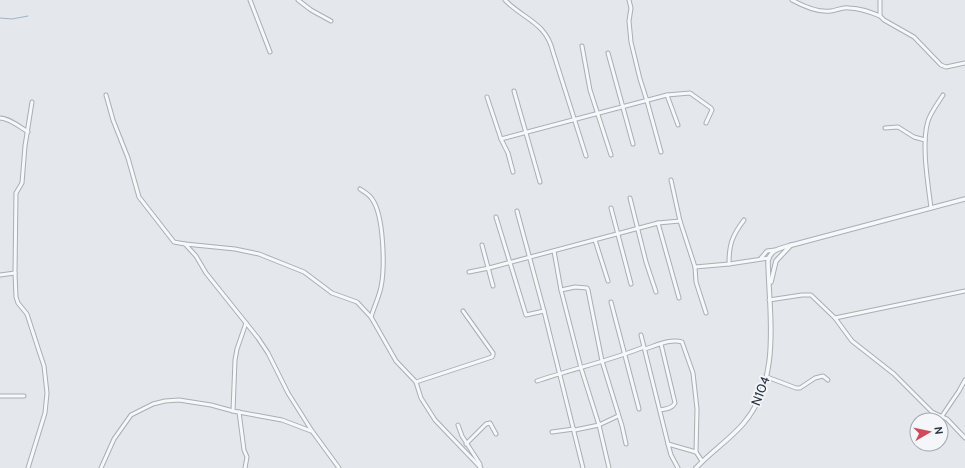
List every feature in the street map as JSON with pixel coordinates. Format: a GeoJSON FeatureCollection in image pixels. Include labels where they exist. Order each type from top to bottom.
{"type":"FeatureCollection","features":[{"type":"Feature","properties":{"kind":"street"},"geometry":{"type":"LineString","coordinates":[[250,0],[270,52]]}},
{"type":"Feature","properties":{"kind":"street"},"geometry":{"type":"LineString","coordinates":[[298,0],[311,10],[331,21]]}},
{"type":"Feature","properties":{"kind":"street"},"geometry":{"type":"LineString","coordinates":[[505,0],[539,27],[550,41],[586,156]]}},
{"type":"Feature","properties":{"kind":"street"},"geometry":{"type":"LineString","coordinates":[[629,0],[631,8],[629,22],[631,42],[661,152]]}},
{"type":"Feature","properties":{"kind":"street"},"geometry":{"type":"LineString","coordinates":[[792,0],[815,10],[829,12],[844,8],[852,8],[880,16],[914,38],[941,65],[946,67],[965,63]]}},
{"type":"Feature","properties":{"kind":"street"},"geometry":{"type":"LineString","coordinates":[[880,0],[880,16]]}},
{"type":"Feature","properties":{"kind":"street"},"geometry":{"type":"LineString","coordinates":[[582,46],[590,90],[611,155]]}},
{"type":"Feature","properties":{"kind":"street"},"geometry":{"type":"LineString","coordinates":[[608,52],[633,144]]}},
{"type":"Feature","properties":{"kind":"street"},"geometry":{"type":"LineString","coordinates":[[514,91],[540,182]]}},
{"type":"Feature","properties":{"kind":"street"},"geometry":{"type":"LineString","coordinates":[[501,139],[667,95],[690,93],[711,108],[712,110],[706,123]]}},
{"type":"Feature","properties":{"kind":"street"},"geometry":{"type":"LineString","coordinates":[[106,95],[113,120],[128,158],[139,197],[174,242],[235,249],[259,254],[304,272],[332,293],[357,302],[371,317],[396,361],[416,382],[421,398],[435,420],[480,468]]}},
{"type":"Feature","properties":{"kind":"street"},"geometry":{"type":"LineString","coordinates":[[667,95],[678,125]]}},
{"type":"Feature","properties":{"kind":"street"},"geometry":{"type":"LineString","coordinates":[[931,208],[926,140],[928,120],[943,95]]}},
{"type":"Feature","properties":{"kind":"street"},"geometry":{"type":"LineString","coordinates":[[487,97],[501,139],[508,153],[513,172]]}},
{"type":"Feature","properties":{"kind":"street"},"geometry":{"type":"LineString","coordinates":[[28,468],[45,412],[47,393],[44,366],[27,314],[18,303],[16,297],[16,193],[22,183],[25,146],[32,102]]}},
{"type":"Feature","properties":{"kind":"street"},"geometry":{"type":"LineString","coordinates":[[0,118],[20,126],[28,132]]}},
{"type":"Feature","properties":{"kind":"street"},"geometry":{"type":"LineString","coordinates":[[885,128],[898,127],[914,137],[926,140]]}},
{"type":"Feature","properties":{"kind":"street"},"geometry":{"type":"LineString","coordinates":[[671,180],[680,221],[695,267],[696,282],[706,312]]}},
{"type":"Feature","properties":{"kind":"street"},"geometry":{"type":"LineString","coordinates":[[360,189],[373,199],[381,224],[384,269],[381,289],[371,317]]}},
{"type":"Feature","properties":{"kind":"street"},"geometry":{"type":"LineString","coordinates":[[630,198],[646,262],[656,292]]}},
{"type":"Feature","properties":{"kind":"street"},"geometry":{"type":"LineString","coordinates":[[762,258],[767,251],[965,199]]}},
{"type":"Feature","properties":{"kind":"street"},"geometry":{"type":"LineString","coordinates":[[611,208],[631,284]]}},
{"type":"Feature","properties":{"kind":"street"},"geometry":{"type":"LineString","coordinates":[[517,211],[560,373],[583,468]]}},
{"type":"Feature","properties":{"kind":"street"},"geometry":{"type":"LineString","coordinates":[[496,217],[526,315],[544,311]]}},
{"type":"Feature","properties":{"kind":"street"},"geometry":{"type":"LineString","coordinates":[[729,264],[729,246],[744,220]]}},
{"type":"Feature","properties":{"kind":"street"},"geometry":{"type":"LineString","coordinates":[[469,272],[658,223],[680,221]]}},
{"type":"Feature","properties":{"kind":"street"},"geometry":{"type":"LineString","coordinates":[[658,223],[679,298]]}},
{"type":"Feature","properties":{"kind":"street"},"geometry":{"type":"LineString","coordinates":[[595,240],[608,281]]}},
{"type":"Feature","properties":{"kind":"street"},"geometry":{"type":"LineString","coordinates":[[184,244],[196,256],[206,273],[268,353],[288,393],[312,431],[339,468]]}},
{"type":"Feature","properties":{"kind":"street"},"geometry":{"type":"LineString","coordinates":[[482,245],[493,286]]}},
{"type":"Feature","properties":{"kind":"street","name":"N104"},"geometry":{"type":"LineString","coordinates":[[769,291],[776,261],[792,245]]}},
{"type":"Feature","properties":{"kind":"street"},"geometry":{"type":"LineString","coordinates":[[695,267],[768,258],[777,249]]}},
{"type":"Feature","properties":{"kind":"street"},"geometry":{"type":"LineString","coordinates":[[554,251],[561,290],[581,368],[599,425],[609,468]]}},
{"type":"Feature","properties":{"kind":"street","name":"N104"},"geometry":{"type":"LineString","coordinates":[[696,468],[702,461],[730,438],[744,423],[755,407],[767,377],[771,339],[768,258]]}},
{"type":"Feature","properties":{"kind":"street"},"geometry":{"type":"LineString","coordinates":[[0,275],[15,273]]}},
{"type":"Feature","properties":{"kind":"street"},"geometry":{"type":"LineString","coordinates":[[561,290],[575,287],[587,288],[588,290],[602,361],[626,444]]}},
{"type":"Feature","properties":{"kind":"street"},"geometry":{"type":"LineString","coordinates":[[835,318],[965,291]]}},
{"type":"Feature","properties":{"kind":"street"},"geometry":{"type":"LineString","coordinates":[[769,300],[810,295],[835,318],[852,341],[894,374],[932,412]]}},
{"type":"Feature","properties":{"kind":"street"},"geometry":{"type":"LineString","coordinates":[[611,302],[639,409]]}},
{"type":"Feature","properties":{"kind":"street"},"geometry":{"type":"LineString","coordinates":[[416,382],[492,357],[493,353],[463,311]]}},
{"type":"Feature","properties":{"kind":"street"},"geometry":{"type":"LineString","coordinates":[[233,411],[235,360],[246,324]]}},
{"type":"Feature","properties":{"kind":"street"},"geometry":{"type":"LineString","coordinates":[[641,335],[671,455],[678,468]]}},
{"type":"Feature","properties":{"kind":"street"},"geometry":{"type":"LineString","coordinates":[[537,381],[644,348],[678,340],[682,342],[694,373],[696,452],[702,461]]}},
{"type":"Feature","properties":{"kind":"street"},"geometry":{"type":"LineString","coordinates":[[660,410],[674,406],[675,403],[662,344]]}},
{"type":"Feature","properties":{"kind":"street"},"geometry":{"type":"LineString","coordinates":[[767,377],[796,388],[800,388],[815,378],[823,376],[828,380]]}},
{"type":"Feature","properties":{"kind":"street"},"geometry":{"type":"LineString","coordinates":[[945,412],[965,380]]}},
{"type":"Feature","properties":{"kind":"street"},"geometry":{"type":"LineString","coordinates":[[0,396],[24,396]]}},
{"type":"Feature","properties":{"kind":"street"},"geometry":{"type":"LineString","coordinates":[[101,468],[114,439],[131,415],[153,404],[165,401],[179,400],[211,405],[233,411],[282,420],[312,431]]}},
{"type":"Feature","properties":{"kind":"street"},"geometry":{"type":"LineString","coordinates":[[239,412],[244,450],[247,457],[245,468]]}},
{"type":"Feature","properties":{"kind":"street"},"geometry":{"type":"LineString","coordinates":[[552,432],[574,430],[599,425],[618,416]]}},
{"type":"Feature","properties":{"kind":"street"},"geometry":{"type":"LineString","coordinates":[[949,421],[965,438]]}},
{"type":"Feature","properties":{"kind":"street"},"geometry":{"type":"LineString","coordinates":[[466,444],[486,424],[490,423],[496,434]]}},
{"type":"Feature","properties":{"kind":"street"},"geometry":{"type":"LineString","coordinates":[[458,425],[459,431],[480,464],[480,468]]}},
{"type":"Feature","properties":{"kind":"street"},"geometry":{"type":"LineString","coordinates":[[668,444],[696,452]]}},
{"type":"Feature","properties":{"kind":"waterway"},"geometry":{"type":"LineString","coordinates":[[0,18],[12,19],[28,16]]}}]}
